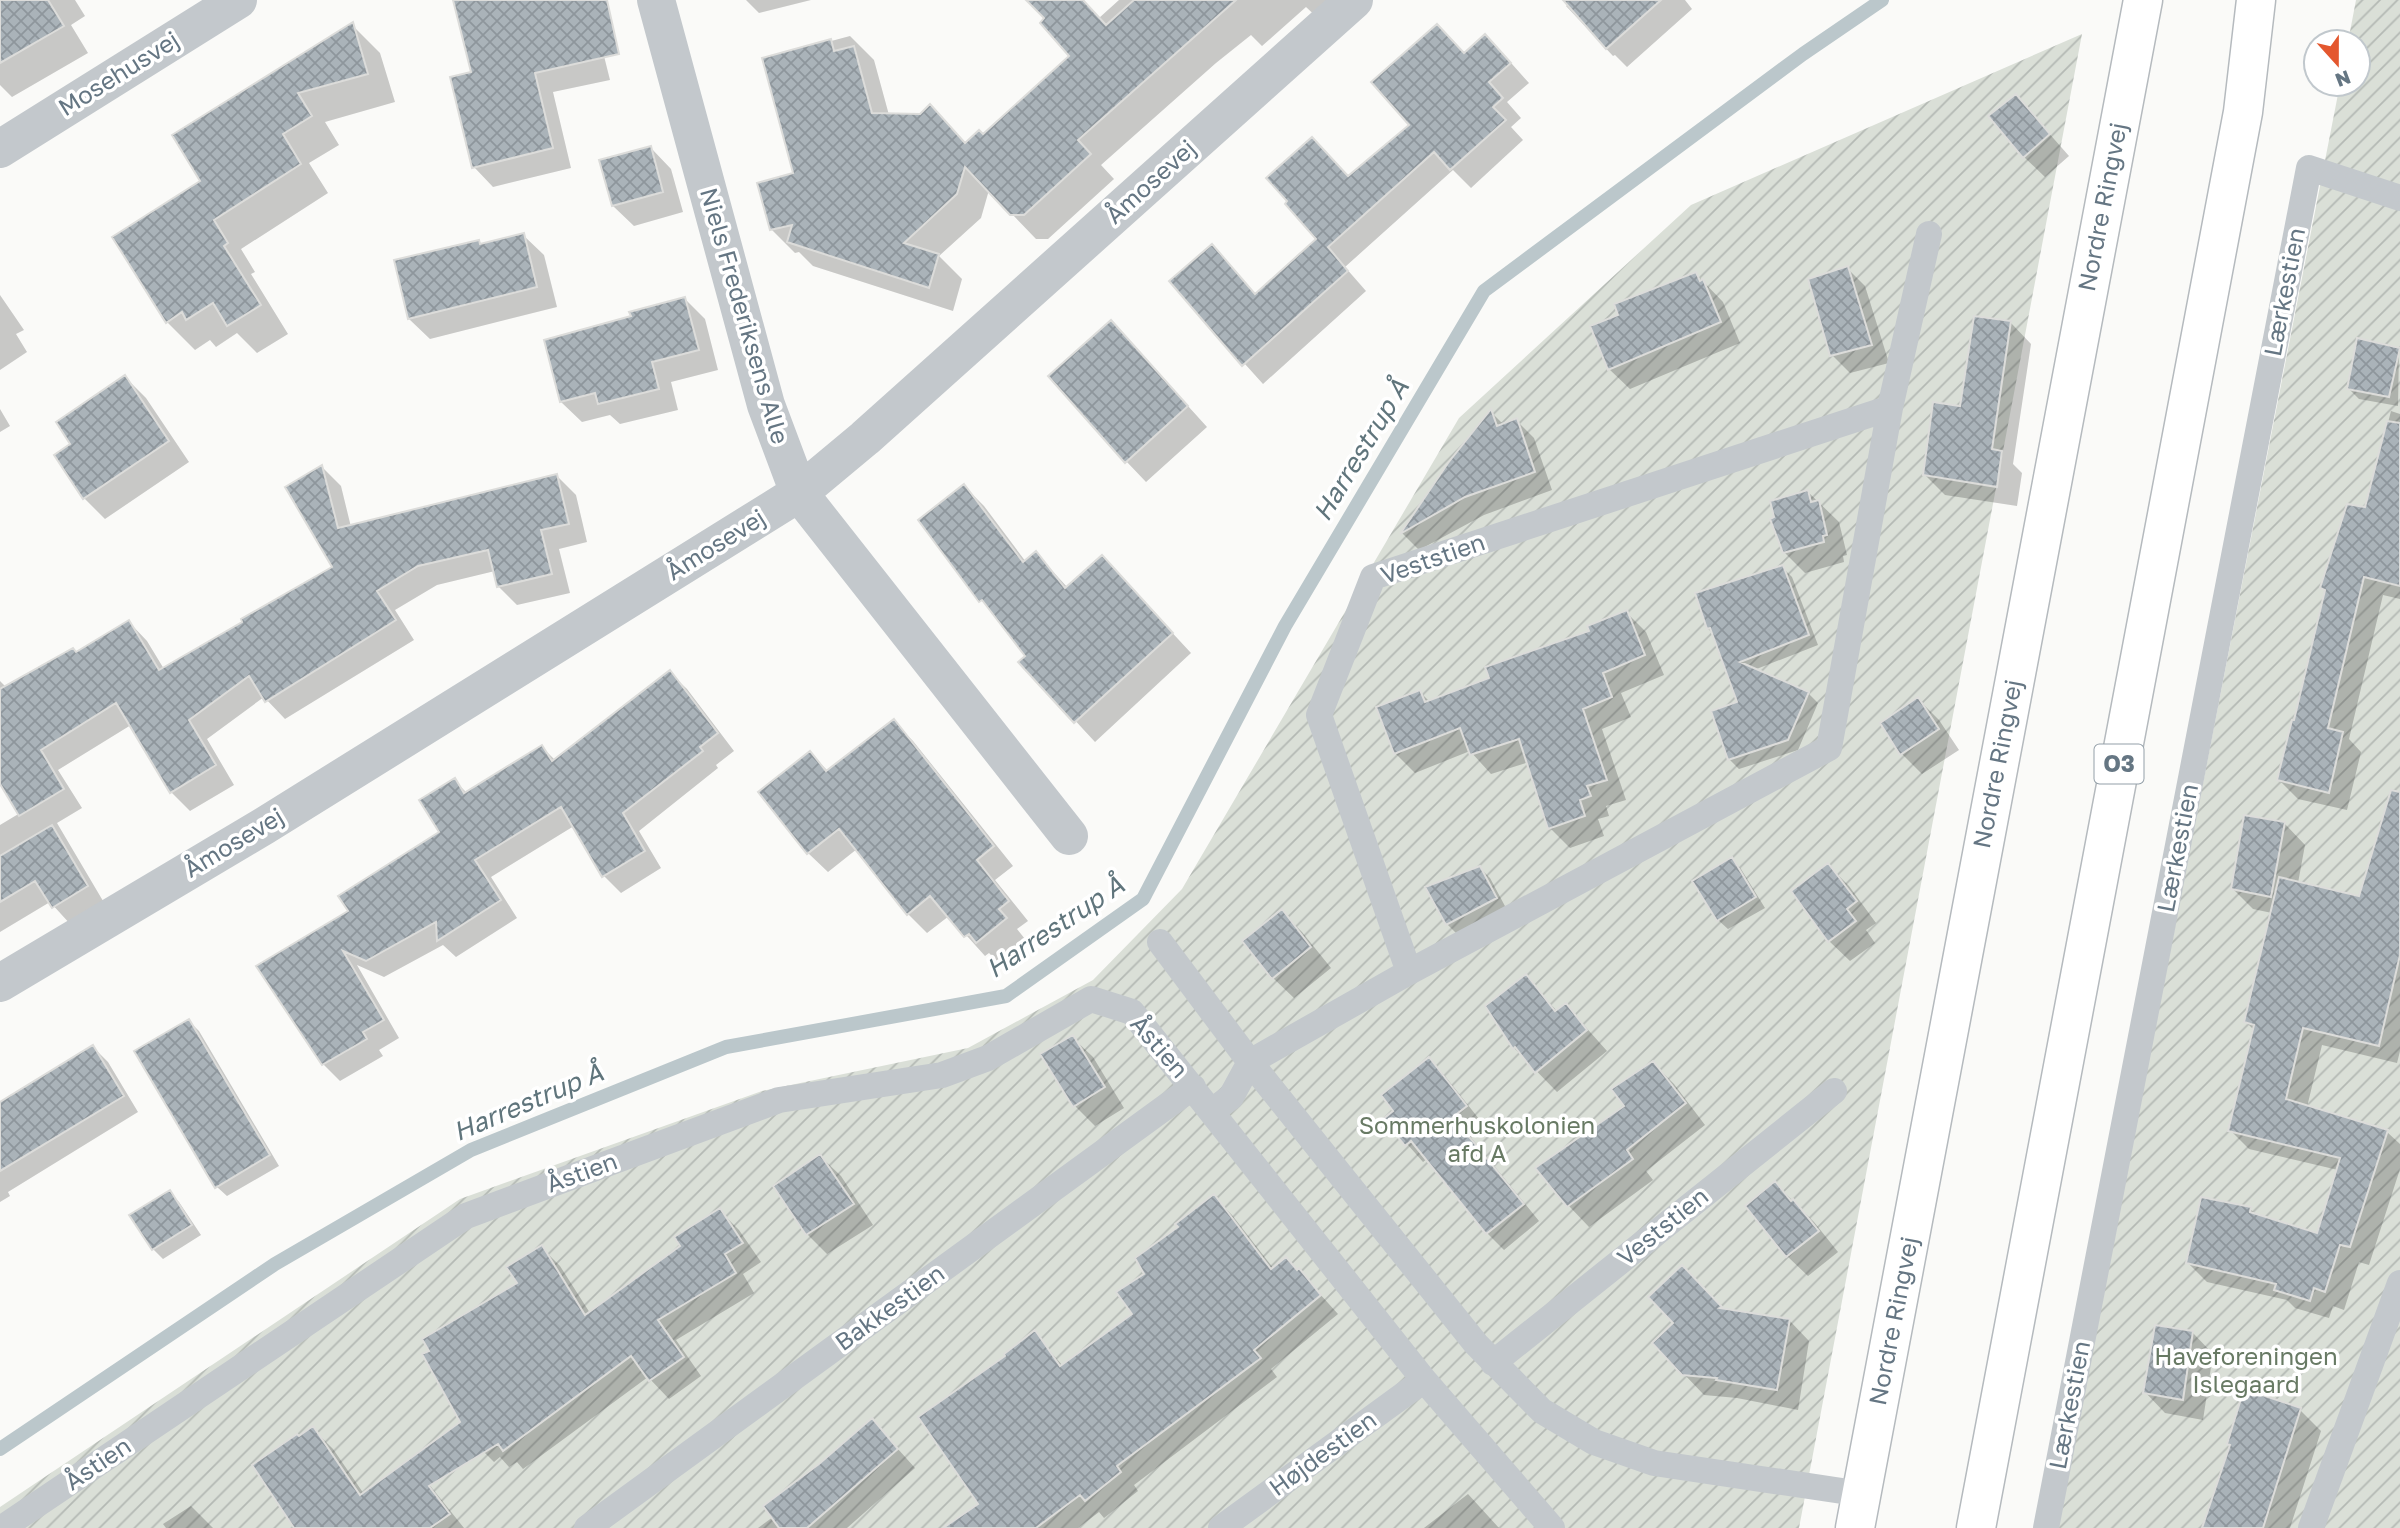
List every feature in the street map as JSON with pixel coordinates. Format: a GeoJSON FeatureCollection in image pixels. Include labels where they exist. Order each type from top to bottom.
{"type":"FeatureCollection","features":[{"type":"Feature","properties":{"kind":"main road","name":"Nordre Ringvej"},"geometry":{"type":"LineString","coordinates":[[1859,1511],[2143,0]]}},
{"type":"Feature","properties":{"kind":"main road","name":"O3"},"geometry":{"type":"LineString","coordinates":[[1976,1528],[2243,111],[2256,0]]}},
{"type":"Feature","properties":{"kind":"street","name":"Mosehusvej"},"geometry":{"type":"LineString","coordinates":[[0,149],[238,0]]}},
{"type":"Feature","properties":{"kind":"street","name":"Niels Frederiksens Alle"},"geometry":{"type":"LineString","coordinates":[[656,0],[766,405],[799,493],[1069,836]]}},
{"type":"Feature","properties":{"kind":"street","name":"Åmosevej"},"geometry":{"type":"LineString","coordinates":[[0,983],[275,819],[799,493],[865,438],[1354,0]]}},
{"type":"Feature","properties":{"kind":"lane","name":"Lærkestien"},"geometry":{"type":"LineString","coordinates":[[2046,1528],[2309,169],[2400,198]]}},
{"type":"Feature","properties":{"kind":"lane"},"geometry":{"type":"LineString","coordinates":[[1212,1111],[1231,1097],[1250,1062],[1409,972],[1829,748],[1891,408],[1928,234]]}},
{"type":"Feature","properties":{"kind":"lane","name":"Veststien"},"geometry":{"type":"LineString","coordinates":[[1409,972],[1319,715],[1373,577],[1891,408]]}},
{"type":"Feature","properties":{"kind":"lane"},"geometry":{"type":"LineString","coordinates":[[1160,943],[1250,1062],[1493,1363],[1542,1411],[1594,1442],[1654,1464],[1859,1511]]}},
{"type":"Feature","properties":{"kind":"lane","name":"Åstien"},"geometry":{"type":"LineString","coordinates":[[2,1528],[466,1216],[779,1100],[942,1075],[988,1058],[1091,999],[1132,1012],[1424,1380],[1552,1528]]}},
{"type":"Feature","properties":{"kind":"lane","name":"Bakkestien"},"geometry":{"type":"LineString","coordinates":[[587,1528],[1193,1087]]}},
{"type":"Feature","properties":{"kind":"lane","name":"Veststien"},"geometry":{"type":"LineString","coordinates":[[1493,1363],[1834,1091]]}},
{"type":"Feature","properties":{"kind":"lane"},"geometry":{"type":"LineString","coordinates":[[2311,1528],[2400,1283]]}},
{"type":"Feature","properties":{"kind":"lane","name":"Højdestien"},"geometry":{"type":"LineString","coordinates":[[1221,1528],[1424,1380]]}},
{"type":"Feature","properties":{"kind":"green space","name":"Haveforeningen Islegaard"},"geometry":{"type":"Polygon","coordinates":[[[2356,0],[2400,0],[2400,1528],[2057,1528],[2337,98],[2372,98],[2372,28],[2351,28],[2356,0]]]}},
{"type":"Feature","properties":{"kind":"green space","name":"Sommerhuskolonien afd A"},"geometry":{"type":"Polygon","coordinates":[[[2082,34],[1799,1528],[0,1528],[0,1507],[460,1199],[762,1091],[968,1048],[1093,980],[1182,889],[1459,418],[1691,205],[2082,34]]]}},
{"type":"Feature","properties":{"kind":"building"},"geometry":{"type":"Polygon","coordinates":[[[0,0],[48,0],[64,26],[0,63],[0,0]]]}},
{"type":"Feature","properties":{"kind":"building"},"geometry":{"type":"Polygon","coordinates":[[[453,0],[607,0],[619,54],[535,73],[553,148],[472,168],[450,77],[471,72],[453,0]]]}},
{"type":"Feature","properties":{"kind":"building"},"geometry":{"type":"Polygon","coordinates":[[[1026,0],[1083,0],[1106,25],[1134,0],[1236,0],[1078,140],[1091,154],[1024,215],[1010,215],[965,167],[957,194],[904,243],[939,254],[929,288],[787,242],[792,225],[770,230],[757,183],[793,173],[762,58],[831,39],[834,51],[854,46],[872,113],[920,114],[930,104],[965,143],[979,130],[983,134],[1069,56],[1040,23],[1044,18],[1026,0]]]}},
{"type":"Feature","properties":{"kind":"building"},"geometry":{"type":"Polygon","coordinates":[[[1563,0],[1661,0],[1606,49],[1563,0]]]}},
{"type":"Feature","properties":{"kind":"building"},"geometry":{"type":"Polygon","coordinates":[[[353,22],[368,74],[298,93],[312,116],[283,134],[301,164],[214,220],[228,243],[224,246],[261,305],[227,326],[213,303],[186,320],[182,312],[166,323],[112,237],[200,181],[172,135],[353,22]]]}},
{"type":"Feature","properties":{"kind":"building"},"geometry":{"type":"Polygon","coordinates":[[[1437,24],[1464,53],[1485,34],[1511,63],[1489,82],[1503,98],[1493,107],[1506,120],[1450,170],[1434,152],[1328,247],[1348,271],[1242,366],[1169,281],[1212,244],[1255,294],[1316,239],[1266,178],[1312,137],[1348,176],[1409,125],[1371,82],[1437,24]]]}},
{"type":"Feature","properties":{"kind":"building"},"geometry":{"type":"Polygon","coordinates":[[[2016,94],[2050,134],[2023,158],[1988,116],[2016,94]]]}},
{"type":"Feature","properties":{"kind":"building"},"geometry":{"type":"Polygon","coordinates":[[[651,146],[663,192],[612,206],[599,160],[651,146]]]}},
{"type":"Feature","properties":{"kind":"building"},"geometry":{"type":"Polygon","coordinates":[[[524,233],[537,287],[408,319],[394,260],[479,240],[480,244],[524,233]]]}},
{"type":"Feature","properties":{"kind":"building"},"geometry":{"type":"Polygon","coordinates":[[[1848,266],[1872,345],[1830,356],[1808,279],[1848,266]]]}},
{"type":"Feature","properties":{"kind":"building"},"geometry":{"type":"Polygon","coordinates":[[[1696,272],[1700,281],[1703,279],[1721,322],[1608,370],[1590,326],[1618,315],[1614,304],[1696,272]]]}},
{"type":"Feature","properties":{"kind":"building"},"geometry":{"type":"Polygon","coordinates":[[[685,297],[699,350],[652,362],[659,389],[598,404],[595,393],[560,402],[544,340],[631,316],[629,312],[685,297]]]}},
{"type":"Feature","properties":{"kind":"building"},"geometry":{"type":"Polygon","coordinates":[[[1974,316],[2011,321],[1992,449],[2002,451],[1997,487],[1923,475],[1933,402],[1960,406],[1974,316]]]}},
{"type":"Feature","properties":{"kind":"building"},"geometry":{"type":"Polygon","coordinates":[[[1111,320],[1188,406],[1125,463],[1048,376],[1111,320]]]}},
{"type":"Feature","properties":{"kind":"building"},"geometry":{"type":"Polygon","coordinates":[[[2357,338],[2400,348],[2389,397],[2347,389],[2357,338]]]}},
{"type":"Feature","properties":{"kind":"building"},"geometry":{"type":"Polygon","coordinates":[[[125,375],[169,441],[83,499],[54,455],[70,444],[56,422],[125,375]]]}},
{"type":"Feature","properties":{"kind":"building"},"geometry":{"type":"Polygon","coordinates":[[[1491,409],[1497,426],[1517,418],[1535,472],[1465,497],[1400,534],[1448,463],[1491,409]]]}},
{"type":"Feature","properties":{"kind":"building"},"geometry":{"type":"Polygon","coordinates":[[[2387,421],[2400,423],[2400,586],[2364,577],[2328,728],[2343,732],[2329,793],[2277,780],[2325,590],[2320,588],[2347,504],[2365,507],[2387,421]]]}},
{"type":"Feature","properties":{"kind":"building"},"geometry":{"type":"Polygon","coordinates":[[[322,465],[338,528],[557,474],[569,524],[541,530],[552,574],[497,587],[488,550],[418,566],[377,591],[396,620],[265,702],[249,676],[189,720],[216,765],[170,793],[116,703],[41,750],[64,789],[19,816],[0,784],[0,689],[73,648],[76,652],[129,620],[159,670],[332,567],[285,487],[322,465]]]}},
{"type":"Feature","properties":{"kind":"building"},"geometry":{"type":"Polygon","coordinates":[[[964,484],[1023,562],[1036,551],[1065,588],[1102,555],[1173,633],[1074,723],[1018,662],[1025,656],[982,600],[979,602],[918,520],[964,484]]]}},
{"type":"Feature","properties":{"kind":"building"},"geometry":{"type":"Polygon","coordinates":[[[1808,490],[1811,502],[1819,500],[1827,535],[1823,536],[1824,542],[1783,553],[1770,519],[1774,517],[1770,501],[1808,490]]]}},
{"type":"Feature","properties":{"kind":"building"},"geometry":{"type":"Polygon","coordinates":[[[1783,565],[1809,635],[1740,662],[1809,692],[1788,740],[1728,760],[1711,711],[1737,702],[1695,593],[1783,565]]]}},
{"type":"Feature","properties":{"kind":"building"},"geometry":{"type":"Polygon","coordinates":[[[1627,610],[1645,655],[1603,673],[1612,697],[1583,709],[1607,780],[1587,786],[1591,796],[1580,800],[1585,816],[1548,829],[1519,739],[1470,755],[1460,728],[1394,754],[1376,707],[1420,690],[1425,702],[1489,678],[1485,667],[1589,631],[1587,626],[1627,610]]]}},
{"type":"Feature","properties":{"kind":"building"},"geometry":{"type":"Polygon","coordinates":[[[670,670],[718,733],[700,747],[703,751],[623,813],[645,851],[602,877],[561,807],[475,860],[501,900],[437,941],[436,922],[366,961],[343,951],[384,1020],[363,1032],[367,1039],[322,1065],[256,966],[348,911],[338,896],[439,832],[419,800],[455,778],[464,793],[542,745],[552,761],[670,670]]]}},
{"type":"Feature","properties":{"kind":"building"},"geometry":{"type":"Polygon","coordinates":[[[1918,697],[1939,729],[1900,755],[1880,723],[1918,697]]]}},
{"type":"Feature","properties":{"kind":"building"},"geometry":{"type":"Polygon","coordinates":[[[894,719],[994,846],[977,860],[1009,901],[999,909],[1007,918],[976,943],[969,934],[964,937],[930,896],[907,915],[839,829],[807,854],[758,792],[810,751],[826,771],[894,719]]]}},
{"type":"Feature","properties":{"kind":"building"},"geometry":{"type":"Polygon","coordinates":[[[2391,790],[2400,792],[2400,955],[2379,1046],[2303,1028],[2286,1099],[2388,1130],[2350,1247],[2340,1245],[2325,1292],[2314,1288],[2310,1301],[2274,1290],[2276,1284],[2186,1263],[2201,1197],[2251,1207],[2250,1212],[2317,1233],[2340,1158],[2228,1131],[2254,1025],[2244,1022],[2279,877],[2359,896],[2391,790]]]}},
{"type":"Feature","properties":{"kind":"building"},"geometry":{"type":"Polygon","coordinates":[[[2244,815],[2285,822],[2271,897],[2231,889],[2244,815]]]}},
{"type":"Feature","properties":{"kind":"building"},"geometry":{"type":"Polygon","coordinates":[[[52,825],[88,886],[52,908],[35,881],[0,902],[0,856],[52,825]]]}},
{"type":"Feature","properties":{"kind":"building"},"geometry":{"type":"Polygon","coordinates":[[[1732,857],[1756,897],[1717,921],[1692,881],[1732,857]]]}},
{"type":"Feature","properties":{"kind":"building"},"geometry":{"type":"Polygon","coordinates":[[[1828,863],[1857,901],[1847,909],[1856,921],[1828,942],[1791,891],[1828,863]]]}},
{"type":"Feature","properties":{"kind":"building"},"geometry":{"type":"Polygon","coordinates":[[[1480,866],[1497,898],[1446,925],[1425,887],[1480,866]]]}},
{"type":"Feature","properties":{"kind":"building"},"geometry":{"type":"Polygon","coordinates":[[[1282,909],[1311,947],[1272,979],[1242,941],[1282,909]]]}},
{"type":"Feature","properties":{"kind":"building"},"geometry":{"type":"Polygon","coordinates":[[[1526,974],[1555,1011],[1566,1003],[1587,1030],[1535,1073],[1515,1047],[1513,1049],[1485,1006],[1526,974]]]}},
{"type":"Feature","properties":{"kind":"building"},"geometry":{"type":"Polygon","coordinates":[[[189,1019],[270,1155],[215,1188],[134,1051],[189,1019]]]}},
{"type":"Feature","properties":{"kind":"building"},"geometry":{"type":"Polygon","coordinates":[[[1073,1035],[1105,1087],[1073,1107],[1040,1054],[1073,1035]]]}},
{"type":"Feature","properties":{"kind":"building"},"geometry":{"type":"Polygon","coordinates":[[[93,1045],[124,1096],[0,1171],[0,1102],[93,1045]]]}},
{"type":"Feature","properties":{"kind":"building"},"geometry":{"type":"Polygon","coordinates":[[[1429,1057],[1467,1106],[1453,1117],[1524,1204],[1486,1234],[1411,1141],[1405,1146],[1383,1119],[1393,1111],[1381,1095],[1429,1057]]]}},
{"type":"Feature","properties":{"kind":"building"},"geometry":{"type":"Polygon","coordinates":[[[1653,1061],[1686,1103],[1627,1150],[1633,1159],[1567,1207],[1535,1168],[1624,1106],[1611,1089],[1653,1061]]]}},
{"type":"Feature","properties":{"kind":"building"},"geometry":{"type":"Polygon","coordinates":[[[820,1154],[854,1204],[806,1235],[773,1186],[820,1154]]]}},
{"type":"Feature","properties":{"kind":"building"},"geometry":{"type":"Polygon","coordinates":[[[1775,1181],[1819,1231],[1786,1257],[1745,1206],[1775,1181]]]}},
{"type":"Feature","properties":{"kind":"building"},"geometry":{"type":"Polygon","coordinates":[[[170,1190],[192,1225],[152,1250],[129,1215],[170,1190]]]}},
{"type":"Feature","properties":{"kind":"building"},"geometry":{"type":"Polygon","coordinates":[[[1214,1194],[1271,1269],[1286,1257],[1297,1270],[1299,1268],[1321,1295],[1254,1350],[1261,1358],[1117,1466],[1121,1472],[1085,1501],[1080,1495],[1036,1528],[943,1528],[978,1504],[918,1417],[1005,1356],[1004,1354],[1035,1330],[1060,1366],[1132,1314],[1116,1292],[1144,1274],[1135,1258],[1178,1227],[1175,1224],[1214,1194]]]}},
{"type":"Feature","properties":{"kind":"building"},"geometry":{"type":"Polygon","coordinates":[[[720,1208],[743,1243],[725,1254],[736,1273],[658,1320],[684,1357],[649,1381],[631,1356],[503,1451],[498,1444],[429,1486],[450,1514],[430,1528],[294,1528],[252,1465],[313,1426],[360,1495],[460,1422],[422,1354],[429,1351],[422,1339],[517,1283],[506,1267],[542,1245],[585,1315],[680,1246],[674,1237],[720,1208]]]}},
{"type":"Feature","properties":{"kind":"building"},"geometry":{"type":"Polygon","coordinates":[[[1682,1265],[1722,1307],[1720,1308],[1790,1319],[1777,1390],[1716,1380],[1717,1378],[1682,1375],[1652,1343],[1673,1323],[1648,1297],[1682,1265]]]}},
{"type":"Feature","properties":{"kind":"building"},"geometry":{"type":"Polygon","coordinates":[[[2155,1325],[2193,1331],[2183,1400],[2143,1393],[2155,1325]]]}},
{"type":"Feature","properties":{"kind":"building"},"geometry":{"type":"Polygon","coordinates":[[[2244,1389],[2301,1408],[2263,1528],[2202,1528],[2230,1445],[2227,1444],[2244,1389]]]}},
{"type":"Feature","properties":{"kind":"building"},"geometry":{"type":"Polygon","coordinates":[[[872,1418],[898,1449],[807,1528],[779,1528],[763,1506],[819,1464],[872,1418]]]}},
{"type":"Feature","properties":{"kind":"waterway","name":"Harrestrup Å"},"geometry":{"type":"LineString","coordinates":[[0,1449],[275,1264],[471,1150],[726,1047],[1006,996],[1143,899],[1285,626],[1484,291],[1803,54],[1882,0]]}}]}
